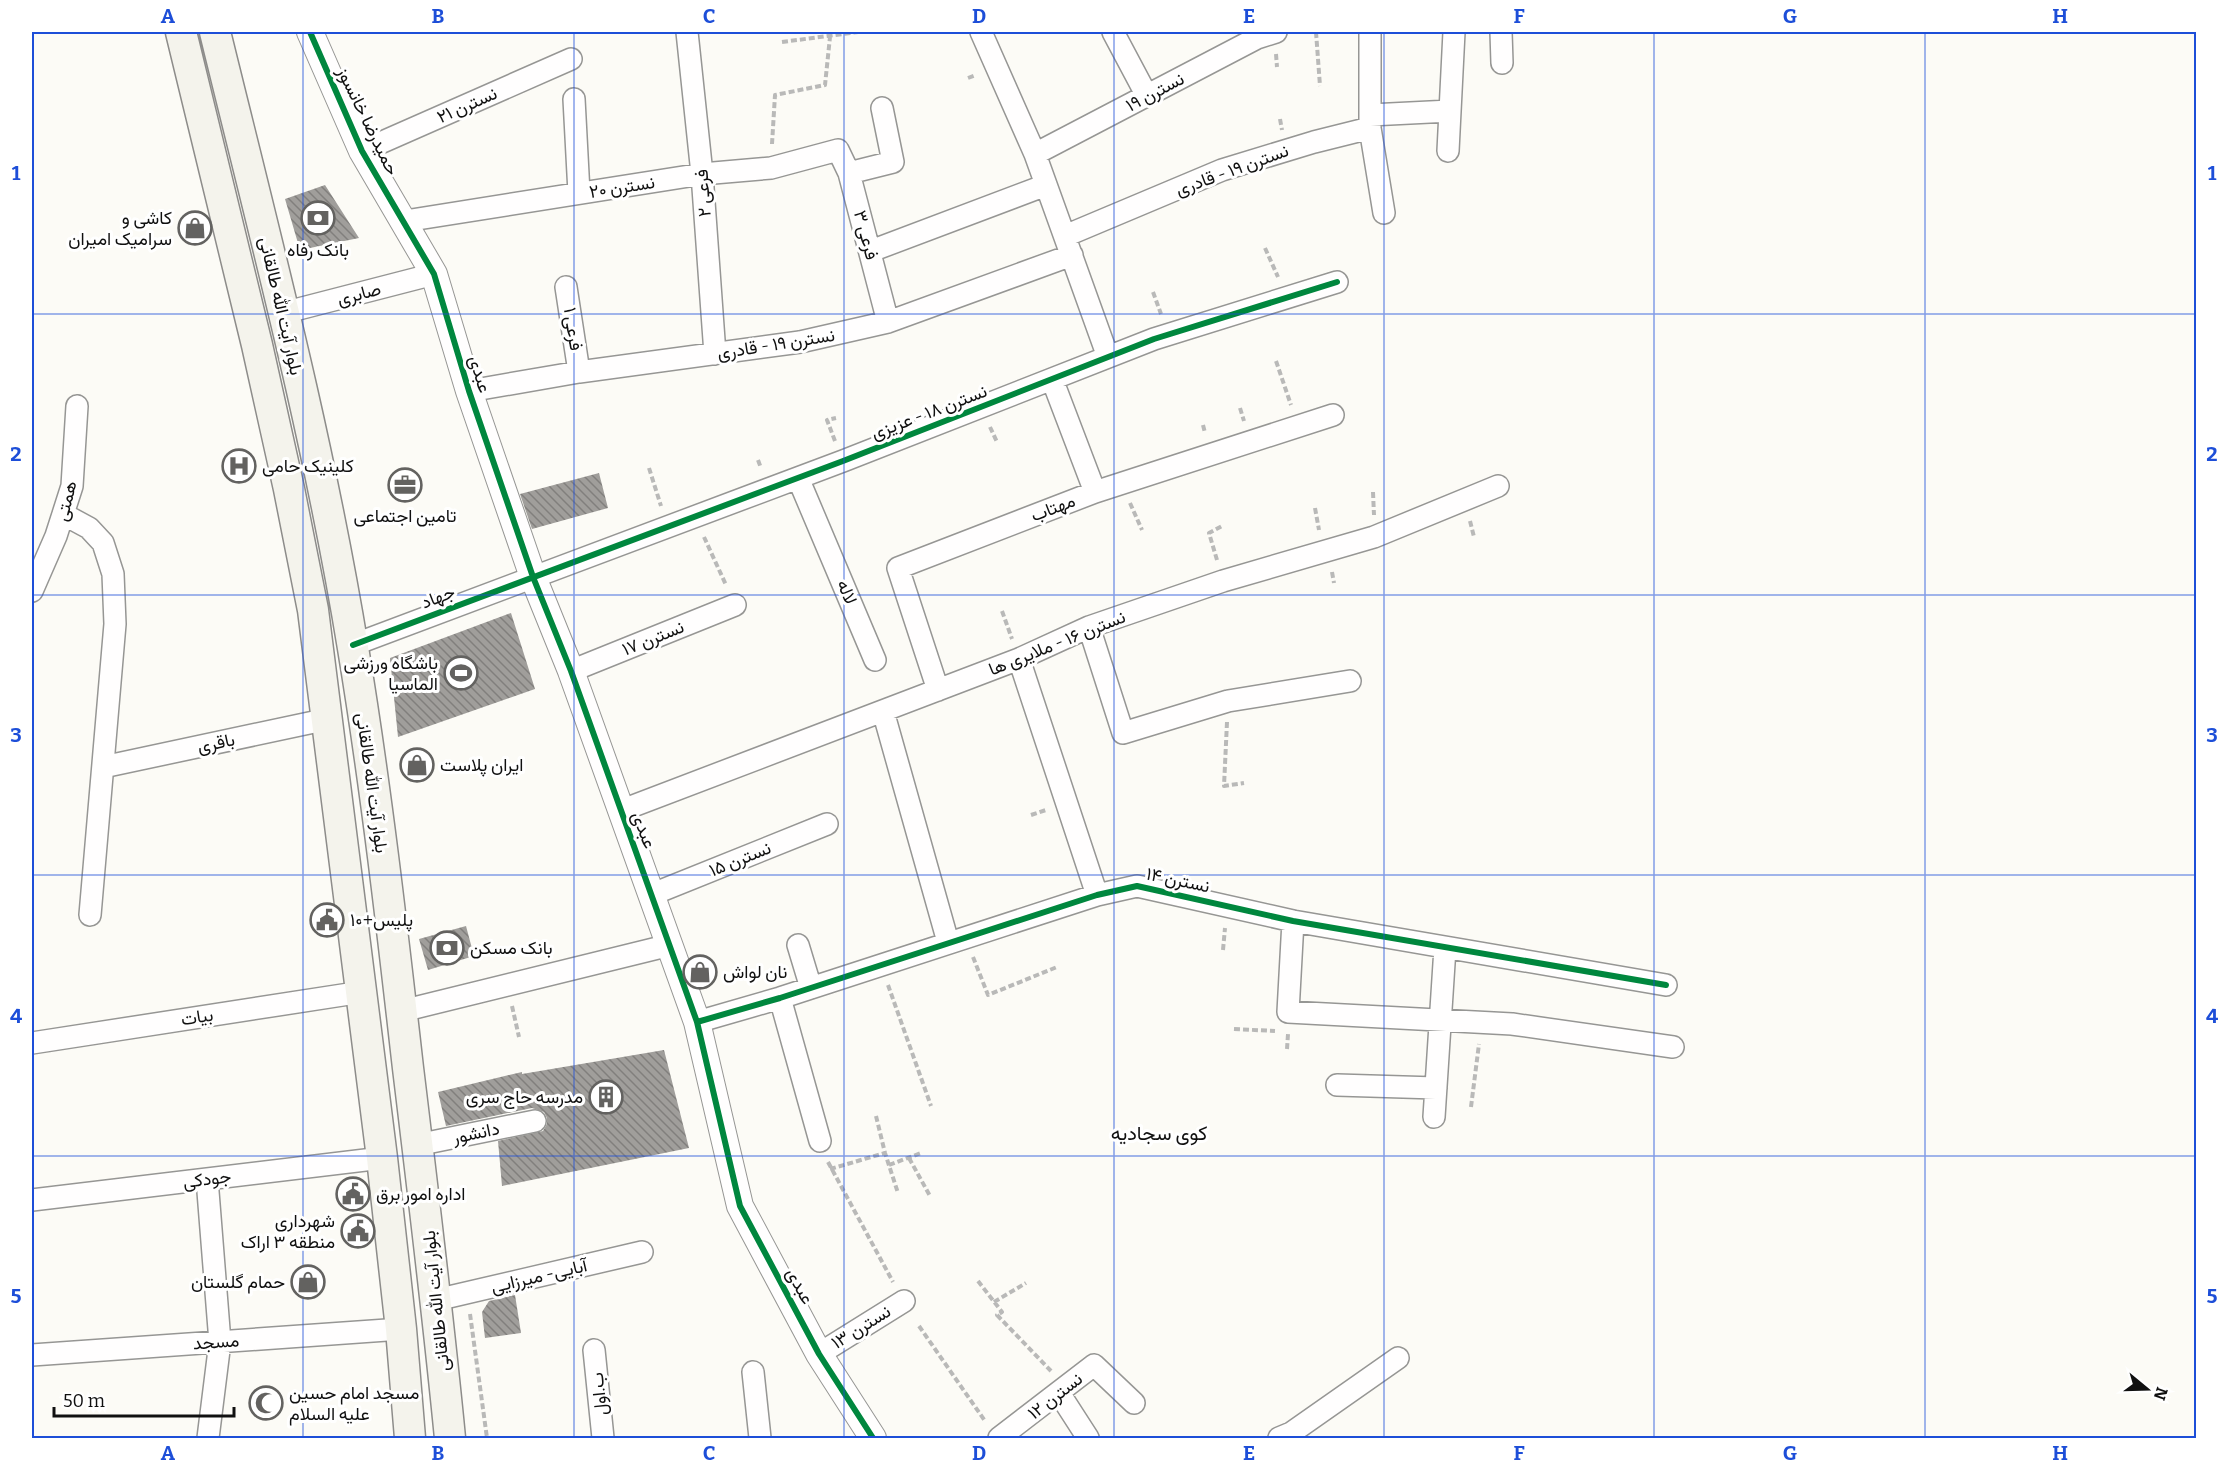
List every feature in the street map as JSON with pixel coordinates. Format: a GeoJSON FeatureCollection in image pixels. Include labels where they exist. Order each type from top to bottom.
{"type":"FeatureCollection","features":[{"type":"Feature","properties":{"kind":"main road","name":"بلوار آیت الله طالقانی"},"geometry":{"type":"LineString","coordinates":[[181,32],[257,345],[313,610],[382,1158],[401,1329],[410,1438]]}},
{"type":"Feature","properties":{"kind":"main road","name":"بلوار آیت الله طالقانی"},"geometry":{"type":"LineString","coordinates":[[215,32],[322,482],[353,645],[402,1011],[450,1438]]}},
{"type":"Feature","properties":{"kind":"street","name":"حمیدرضا خانسوز"},"geometry":{"type":"LineString","coordinates":[[314,32],[362,150],[405,221]]}},
{"type":"Feature","properties":{"kind":"street","name":"فرعی ۲"},"geometry":{"type":"LineString","coordinates":[[687,32],[702,174],[715,354]]}},
{"type":"Feature","properties":{"kind":"street"},"geometry":{"type":"LineString","coordinates":[[981,32],[1035,154],[1108,357]]}},
{"type":"Feature","properties":{"kind":"street"},"geometry":{"type":"LineString","coordinates":[[1113,32],[1147,96]]}},
{"type":"Feature","properties":{"kind":"street"},"geometry":{"type":"LineString","coordinates":[[1370,32],[1370,121],[1384,213]]}},
{"type":"Feature","properties":{"kind":"street"},"geometry":{"type":"LineString","coordinates":[[1441,32],[1441,34],[1452,32],[1448,151]]}},
{"type":"Feature","properties":{"kind":"street"},"geometry":{"type":"LineString","coordinates":[[1502,32],[1502,63]]}},
{"type":"Feature","properties":{"kind":"street","name":"نسترن ۱۹"},"geometry":{"type":"LineString","coordinates":[[1035,154],[1262,34]]}},
{"type":"Feature","properties":{"kind":"street","name":"نسترن ۲۱"},"geometry":{"type":"LineString","coordinates":[[362,150],[571,59]]}},
{"type":"Feature","properties":{"kind":"street"},"geometry":{"type":"LineString","coordinates":[[574,99],[579,193]]}},
{"type":"Feature","properties":{"kind":"street"},"geometry":{"type":"LineString","coordinates":[[849,173],[893,162],[882,108]]}},
{"type":"Feature","properties":{"kind":"street","name":"نسترن ۱۹ - قادری"},"geometry":{"type":"LineString","coordinates":[[469,391],[579,372],[800,342],[888,322],[1068,246],[1222,170],[1314,142],[1370,121],[1450,111]]}},
{"type":"Feature","properties":{"kind":"street","name":"نسترن ۲۰"},"geometry":{"type":"LineString","coordinates":[[405,221],[702,174],[771,168],[838,150]]}},
{"type":"Feature","properties":{"kind":"street","name":"فرعی ۳"},"geometry":{"type":"LineString","coordinates":[[838,150],[849,173],[888,322]]}},
{"type":"Feature","properties":{"kind":"street"},"geometry":{"type":"LineString","coordinates":[[871,251],[1046,185]]}},
{"type":"Feature","properties":{"kind":"street","name":"عبدی"},"geometry":{"type":"LineString","coordinates":[[405,221],[434,274],[469,391],[533,577],[571,671],[620,811],[653,894],[697,1022],[741,1206],[819,1354],[873,1438]]}},
{"type":"Feature","properties":{"kind":"street","name":"صابری"},"geometry":{"type":"LineString","coordinates":[[283,313],[434,274]]}},
{"type":"Feature","properties":{"kind":"street","name":"نسترن ۱۸ - عزیزی"},"geometry":{"type":"LineString","coordinates":[[533,577],[843,461],[1154,339],[1337,282]]}},
{"type":"Feature","properties":{"kind":"street","name":"فرعی ۱"},"geometry":{"type":"LineString","coordinates":[[566,286],[579,372]]}},
{"type":"Feature","properties":{"kind":"street"},"geometry":{"type":"LineString","coordinates":[[1052,379],[1095,492]]}},
{"type":"Feature","properties":{"kind":"street","name":"همتی"},"geometry":{"type":"LineString","coordinates":[[32,591],[56,536],[72,486],[77,406]]}},
{"type":"Feature","properties":{"kind":"street","name":"مهتاب"},"geometry":{"type":"LineString","coordinates":[[938,690],[898,568],[1095,492],[1333,415]]}},
{"type":"Feature","properties":{"kind":"street","name":"لاله"},"geometry":{"type":"LineString","coordinates":[[798,478],[875,660]]}},
{"type":"Feature","properties":{"kind":"street","name":"نسترن ۱۶ - ملایری ها"},"geometry":{"type":"LineString","coordinates":[[620,811],[1019,659],[1089,627],[1223,581],[1374,537],[1498,486]]}},
{"type":"Feature","properties":{"kind":"street"},"geometry":{"type":"LineString","coordinates":[[63,514],[88,528],[103,543],[113,574],[115,624],[90,915]]}},
{"type":"Feature","properties":{"kind":"street","name":"جهاد"},"geometry":{"type":"LineString","coordinates":[[353,645],[533,577]]}},
{"type":"Feature","properties":{"kind":"street","name":"نسترن ۱۷"},"geometry":{"type":"LineString","coordinates":[[571,671],[735,605]]}},
{"type":"Feature","properties":{"kind":"street"},"geometry":{"type":"LineString","coordinates":[[1089,627],[1123,733],[1228,701],[1350,681]]}},
{"type":"Feature","properties":{"kind":"street"},"geometry":{"type":"LineString","coordinates":[[1019,659],[1097,895]]}},
{"type":"Feature","properties":{"kind":"street"},"geometry":{"type":"LineString","coordinates":[[883,711],[957,939]]}},
{"type":"Feature","properties":{"kind":"street","name":"باقری"},"geometry":{"type":"LineString","coordinates":[[103,767],[328,719]]}},
{"type":"Feature","properties":{"kind":"street","name":"نسترن ۱۵"},"geometry":{"type":"LineString","coordinates":[[653,894],[827,824]]}},
{"type":"Feature","properties":{"kind":"street","name":"نسترن ۱۴"},"geometry":{"type":"LineString","coordinates":[[697,1022],[780,998],[1097,895],[1137,886],[1293,921],[1666,985]]}},
{"type":"Feature","properties":{"kind":"street"},"geometry":{"type":"LineString","coordinates":[[1293,921],[1288,1012],[1512,1024],[1673,1047]]}},
{"type":"Feature","properties":{"kind":"street"},"geometry":{"type":"LineString","coordinates":[[402,1011],[670,945]]}},
{"type":"Feature","properties":{"kind":"street"},"geometry":{"type":"LineString","coordinates":[[798,945],[811,988]]}},
{"type":"Feature","properties":{"kind":"street"},"geometry":{"type":"LineString","coordinates":[[1434,1117],[1444,948]]}},
{"type":"Feature","properties":{"kind":"street","name":"بیات"},"geometry":{"type":"LineString","coordinates":[[32,1042],[362,992]]}},
{"type":"Feature","properties":{"kind":"street"},"geometry":{"type":"LineString","coordinates":[[780,998],[820,1142]]}},
{"type":"Feature","properties":{"kind":"street"},"geometry":{"type":"LineString","coordinates":[[1337,1085],[1436,1088]]}},
{"type":"Feature","properties":{"kind":"street","name":"دانشور"},"geometry":{"type":"LineString","coordinates":[[417,1145],[535,1121]]}},
{"type":"Feature","properties":{"kind":"street","name":"جودکی"},"geometry":{"type":"LineString","coordinates":[[32,1200],[382,1158]]}},
{"type":"Feature","properties":{"kind":"street"},"geometry":{"type":"LineString","coordinates":[[207,1179],[220,1342],[208,1438]]}},
{"type":"Feature","properties":{"kind":"street","name":"آبایی- میرزایی"},"geometry":{"type":"LineString","coordinates":[[436,1300],[642,1252]]}},
{"type":"Feature","properties":{"kind":"street","name":"نسترن ۱۳"},"geometry":{"type":"LineString","coordinates":[[819,1354],[904,1301]]}},
{"type":"Feature","properties":{"kind":"street","name":"مسجد"},"geometry":{"type":"LineString","coordinates":[[32,1355],[401,1329]]}},
{"type":"Feature","properties":{"kind":"street","name":"ب.اول"},"geometry":{"type":"LineString","coordinates":[[594,1350],[603,1438]]}},
{"type":"Feature","properties":{"kind":"street"},"geometry":{"type":"LineString","coordinates":[[1288,1437],[1398,1358]]}},
{"type":"Feature","properties":{"kind":"street","name":"نسترن ۱۲"},"geometry":{"type":"LineString","coordinates":[[995,1434],[1062,1390],[1094,1365],[1134,1403]]}},
{"type":"Feature","properties":{"kind":"street"},"geometry":{"type":"LineString","coordinates":[[753,1372],[760,1438]]}},
{"type":"Feature","properties":{"kind":"street"},"geometry":{"type":"LineString","coordinates":[[1062,1390],[1088,1438]]}},
{"type":"Feature","properties":{"kind":"path"},"geometry":{"type":"LineString","coordinates":[[782,42],[858,32]]}},
{"type":"Feature","properties":{"kind":"path"},"geometry":{"type":"LineString","coordinates":[[1316,32],[1320,86]]}},
{"type":"Feature","properties":{"kind":"path"},"geometry":{"type":"LineString","coordinates":[[771,168],[775,95],[825,85],[830,36]]}},
{"type":"Feature","properties":{"kind":"path"},"geometry":{"type":"LineString","coordinates":[[1265,248],[1286,297]]}},
{"type":"Feature","properties":{"kind":"path"},"geometry":{"type":"LineString","coordinates":[[1276,361],[1298,426]]}},
{"type":"Feature","properties":{"kind":"path"},"geometry":{"type":"LineString","coordinates":[[836,418],[827,420],[843,461]]}},
{"type":"Feature","properties":{"kind":"path"},"geometry":{"type":"LineString","coordinates":[[649,468],[668,526]]}},
{"type":"Feature","properties":{"kind":"path"},"geometry":{"type":"LineString","coordinates":[[1121,483],[1142,530]]}},
{"type":"Feature","properties":{"kind":"path"},"geometry":{"type":"LineString","coordinates":[[695,516],[735,605]]}},
{"type":"Feature","properties":{"kind":"path"},"geometry":{"type":"LineString","coordinates":[[1222,526],[1209,533],[1223,581]]}},
{"type":"Feature","properties":{"kind":"path"},"geometry":{"type":"LineString","coordinates":[[1002,611],[1019,659]]}},
{"type":"Feature","properties":{"kind":"path"},"geometry":{"type":"LineString","coordinates":[[1228,701],[1224,786],[1244,783]]}},
{"type":"Feature","properties":{"kind":"path"},"geometry":{"type":"LineString","coordinates":[[957,939],[988,996],[1057,967]]}},
{"type":"Feature","properties":{"kind":"path"},"geometry":{"type":"LineString","coordinates":[[881,964],[931,1106]]}},
{"type":"Feature","properties":{"kind":"path"},"geometry":{"type":"LineString","coordinates":[[508,985],[519,1037]]}},
{"type":"Feature","properties":{"kind":"path"},"geometry":{"type":"LineString","coordinates":[[1471,1107],[1482,1023]]}},
{"type":"Feature","properties":{"kind":"path"},"geometry":{"type":"LineString","coordinates":[[1234,1029],[1277,1031]]}},
{"type":"Feature","properties":{"kind":"path"},"geometry":{"type":"LineString","coordinates":[[876,1116],[898,1192]]}},
{"type":"Feature","properties":{"kind":"path"},"geometry":{"type":"LineString","coordinates":[[885,1153],[831,1169],[904,1301]]}},
{"type":"Feature","properties":{"kind":"path"},"geometry":{"type":"LineString","coordinates":[[889,1165],[921,1153]]}},
{"type":"Feature","properties":{"kind":"path"},"geometry":{"type":"LineString","coordinates":[[909,1158],[930,1196]]}},
{"type":"Feature","properties":{"kind":"path"},"geometry":{"type":"LineString","coordinates":[[978,1281],[1002,1312],[997,1316],[1062,1390]]}},
{"type":"Feature","properties":{"kind":"path"},"geometry":{"type":"LineString","coordinates":[[994,1302],[1026,1283]]}},
{"type":"Feature","properties":{"kind":"path"},"geometry":{"type":"LineString","coordinates":[[467,1292],[487,1438]]}},
{"type":"Feature","properties":{"kind":"path"},"geometry":{"type":"LineString","coordinates":[[919,1326],[995,1434]]}},
{"type":"Feature","properties":{"kind":"building","name":"بانک رفاه"},"geometry":{"type":"Polygon","coordinates":[[[325,185],[359,238],[300,250],[285,199],[325,185]]]}},
{"type":"Feature","properties":{"kind":"building"},"geometry":{"type":"Polygon","coordinates":[[[599,473],[608,508],[532,529],[520,494],[599,473]]]}},
{"type":"Feature","properties":{"kind":"building","name":"باشگاه ورزشی الماسیا"},"geometry":{"type":"Polygon","coordinates":[[[511,613],[535,689],[398,737],[390,658],[511,613]]]}},
{"type":"Feature","properties":{"kind":"building","name":"بانک مسکن"},"geometry":{"type":"Polygon","coordinates":[[[466,926],[474,956],[428,970],[419,939],[466,926]]]}},
{"type":"Feature","properties":{"kind":"building","name":"مدرسه حاج سری"},"geometry":{"type":"Polygon","coordinates":[[[664,1050],[689,1148],[502,1186],[498,1141],[543,1131],[547,1124],[544,1112],[532,1108],[446,1126],[438,1092],[522,1072],[522,1074],[664,1050]]]}},
{"type":"Feature","properties":{"kind":"building"},"geometry":{"type":"Polygon","coordinates":[[[515,1295],[521,1333],[485,1338],[482,1312],[489,1301],[515,1295]]]}},
{"type":"Feature","properties":{"kind":"cycle path"},"geometry":{"type":"LineString","coordinates":[[310,32],[362,151],[434,274],[469,391],[533,577],[571,671],[697,1022],[740,1206],[819,1354],[873,1438]]}},
{"type":"Feature","properties":{"kind":"cycle path"},"geometry":{"type":"LineString","coordinates":[[353,645],[843,461],[1154,339],[1337,282]]}},
{"type":"Feature","properties":{"kind":"cycle path"},"geometry":{"type":"LineString","coordinates":[[697,1022],[780,998],[1097,895],[1137,886],[1293,921],[1666,985]]}},
{"type":"Feature","properties":{"kind":"place","name":"بانک رفاه"},"geometry":{"type":"Point","coordinates":[318,218]}},
{"type":"Feature","properties":{"kind":"place","name":"کاشی و سرامیک امیران"},"geometry":{"type":"Point","coordinates":[195,228]}},
{"type":"Feature","properties":{"kind":"place","name":"کلینیک حامی"},"geometry":{"type":"Point","coordinates":[239,466]}},
{"type":"Feature","properties":{"kind":"place","name":"تامین اجتماعی"},"geometry":{"type":"Point","coordinates":[405,485]}},
{"type":"Feature","properties":{"kind":"place","name":"باشگاه ورزشی الماسیا"},"geometry":{"type":"Point","coordinates":[461,673]}},
{"type":"Feature","properties":{"kind":"place","name":"ایران پلاست"},"geometry":{"type":"Point","coordinates":[417,765]}},
{"type":"Feature","properties":{"kind":"place","name":"پلیس+۱۰"},"geometry":{"type":"Point","coordinates":[327,920]}},
{"type":"Feature","properties":{"kind":"place","name":"بانک مسکن"},"geometry":{"type":"Point","coordinates":[447,948]}},
{"type":"Feature","properties":{"kind":"place","name":"نان لواش"},"geometry":{"type":"Point","coordinates":[700,972]}},
{"type":"Feature","properties":{"kind":"place","name":"مدرسه حاج سری"},"geometry":{"type":"Point","coordinates":[606,1097]}},
{"type":"Feature","properties":{"kind":"place","name":"اداره امور برق"},"geometry":{"type":"Point","coordinates":[353,1194]}},
{"type":"Feature","properties":{"kind":"place","name":"شهرداری منطقه ۳ اراک"},"geometry":{"type":"Point","coordinates":[358,1231]}},
{"type":"Feature","properties":{"kind":"place","name":"حمام گلستان"},"geometry":{"type":"Point","coordinates":[308,1282]}},
{"type":"Feature","properties":{"kind":"place","name":"مسجد امام حسین علیه السلام"},"geometry":{"type":"Point","coordinates":[266,1403]}},
{"type":"Feature","properties":{"kind":"district","name":"کوی سجادیه"},"geometry":{"type":"Point","coordinates":[1159,1133]}}]}
